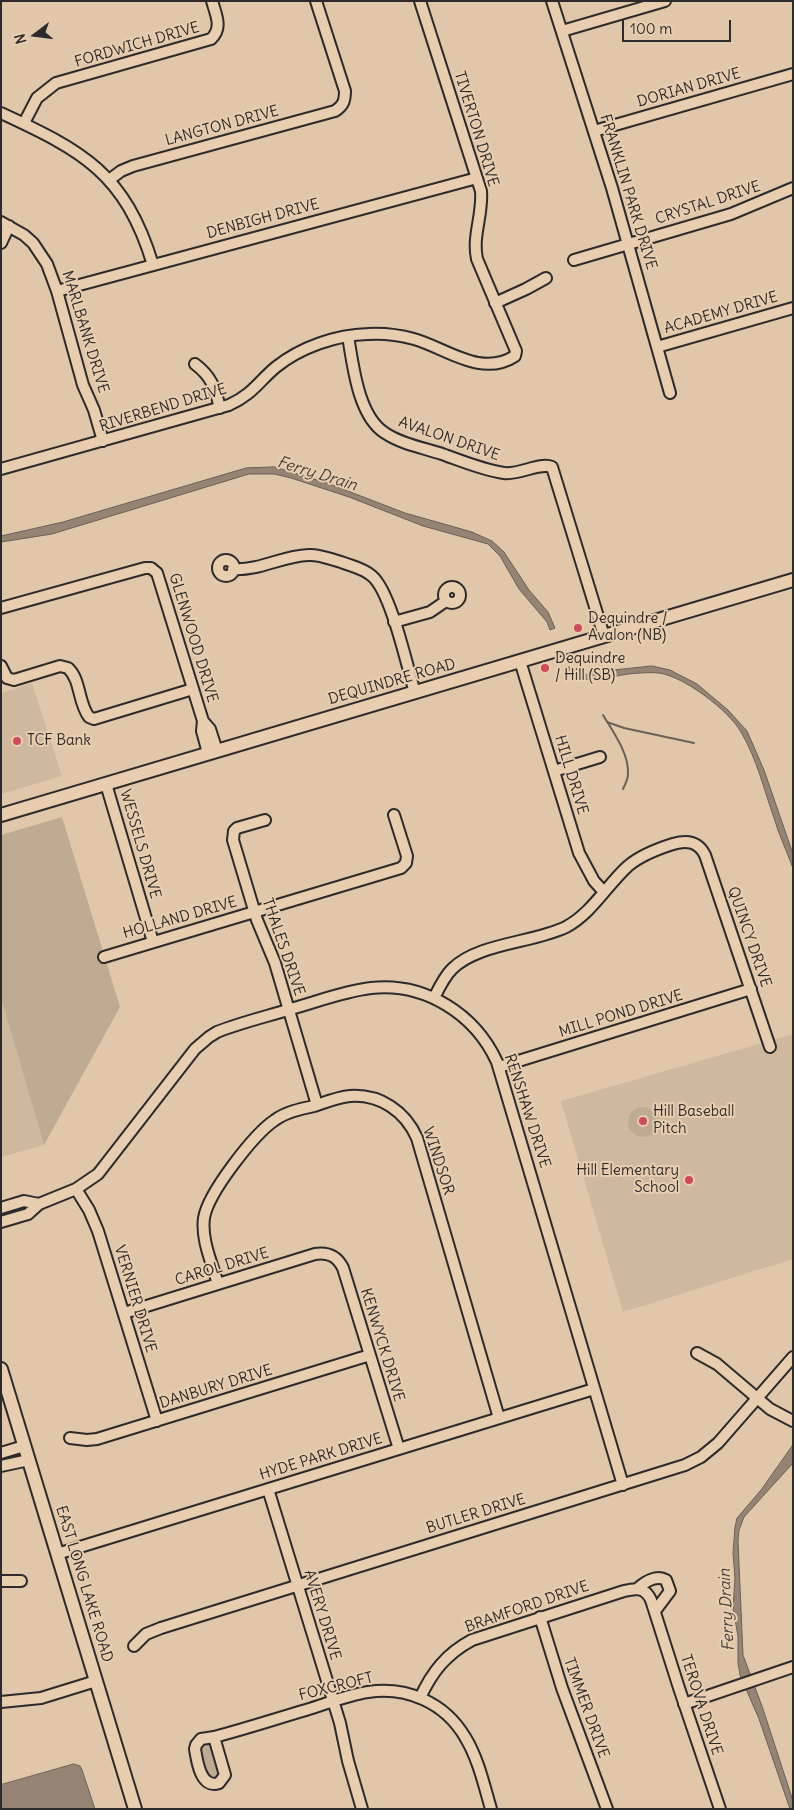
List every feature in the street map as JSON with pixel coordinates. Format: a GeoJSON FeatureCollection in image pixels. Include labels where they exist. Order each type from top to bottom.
{"type":"FeatureCollection","features":[{"type":"Feature","properties":{"kind":"main road","name":"DEQUINDRE ROAD"},"geometry":{"type":"LineString","coordinates":[[1,815],[793,580]]}},
{"type":"Feature","properties":{"kind":"main road","name":"EAST LONG LAKE ROAD"},"geometry":{"type":"LineString","coordinates":[[1,1370],[135,1809]]}},
{"type":"Feature","properties":{"kind":"street","name":"FORDWICH DRIVE"},"geometry":{"type":"LineString","coordinates":[[24,123],[37,98],[56,83],[211,39],[216,34],[218,24],[212,1]]}},
{"type":"Feature","properties":{"kind":"street","name":"LANGTON DRIVE"},"geometry":{"type":"LineString","coordinates":[[109,180],[121,171],[133,166],[335,111],[343,104],[345,92],[316,1]]}},
{"type":"Feature","properties":{"kind":"street","name":"TIVERTON DRIVE"},"geometry":{"type":"LineString","coordinates":[[420,1],[477,178],[482,199],[476,238],[476,254],[516,351]]}},
{"type":"Feature","properties":{"kind":"street","name":"FRANKLIN PARK DRIVE"},"geometry":{"type":"LineString","coordinates":[[552,1],[594,131],[670,393]]}},
{"type":"Feature","properties":{"kind":"street"},"geometry":{"type":"LineString","coordinates":[[562,31],[665,1]]}},
{"type":"Feature","properties":{"kind":"street","name":"DORIAN DRIVE"},"geometry":{"type":"LineString","coordinates":[[594,131],[793,74]]}},
{"type":"Feature","properties":{"kind":"street"},"geometry":{"type":"LineString","coordinates":[[1,113],[50,135],[73,148],[109,180],[123,197],[137,220],[153,265]]}},
{"type":"Feature","properties":{"kind":"street","name":"DENBIGH DRIVE"},"geometry":{"type":"LineString","coordinates":[[57,291],[477,178]]}},
{"type":"Feature","properties":{"kind":"street","name":"CRYSTAL DRIVE"},"geometry":{"type":"LineString","coordinates":[[574,260],[744,210],[793,188]]}},
{"type":"Feature","properties":{"kind":"street"},"geometry":{"type":"LineString","coordinates":[[1,243],[5,224]]}},
{"type":"Feature","properties":{"kind":"street","name":"MARLBANK DRIVE"},"geometry":{"type":"LineString","coordinates":[[5,224],[24,235],[41,253],[52,276],[83,385],[94,410],[103,441]]}},
{"type":"Feature","properties":{"kind":"street"},"geometry":{"type":"LineString","coordinates":[[495,303],[526,290],[546,278]]}},
{"type":"Feature","properties":{"kind":"street","name":"ACADEMY DRIVE"},"geometry":{"type":"LineString","coordinates":[[657,347],[793,308]]}},
{"type":"Feature","properties":{"kind":"street","name":"RIVERBEND DRIVE"},"geometry":{"type":"LineString","coordinates":[[1,469],[229,406],[247,396],[276,368],[302,352],[322,343],[348,336],[376,334],[405,337],[425,343],[469,362],[482,364],[508,360],[515,356],[516,351]]}},
{"type":"Feature","properties":{"kind":"street","name":"AVALON DRIVE"},"geometry":{"type":"LineString","coordinates":[[348,336],[356,377],[367,413],[385,433],[408,443],[502,473],[518,473],[543,465],[552,467],[604,636]]}},
{"type":"Feature","properties":{"kind":"street"},"geometry":{"type":"LineString","coordinates":[[195,364],[211,380],[220,408]]}},
{"type":"Feature","properties":{"kind":"street"},"geometry":{"type":"LineString","coordinates":[[233,569],[254,568],[309,554],[324,557],[366,572],[378,582],[386,597],[415,692]]}},
{"type":"Feature","properties":{"kind":"street","name":"GLENWOOD DRIVE"},"geometry":{"type":"LineString","coordinates":[[1,608],[145,568],[151,568],[157,572],[203,720],[210,729],[213,752]]}},
{"type":"Feature","properties":{"kind":"street"},"geometry":{"type":"LineString","coordinates":[[394,622],[430,612],[446,601]]}},
{"type":"Feature","properties":{"kind":"street","name":"HILL DRIVE"},"geometry":{"type":"LineString","coordinates":[[520,661],[579,853],[594,881],[604,892]]}},
{"type":"Feature","properties":{"kind":"street"},"geometry":{"type":"LineString","coordinates":[[1,666],[7,678],[14,680],[60,666],[68,668],[73,674],[84,709],[89,717],[94,718],[193,689]]}},
{"type":"Feature","properties":{"kind":"street"},"geometry":{"type":"LineString","coordinates":[[554,771],[600,758]]}},
{"type":"Feature","properties":{"kind":"street","name":"WESSELS DRIVE"},"geometry":{"type":"LineString","coordinates":[[106,784],[153,942]]}},
{"type":"Feature","properties":{"kind":"street","name":"HOLLAND DRIVE"},"geometry":{"type":"LineString","coordinates":[[104,956],[398,869],[406,863],[407,856],[394,815]]}},
{"type":"Feature","properties":{"kind":"street","name":"THALES DRIVE"},"geometry":{"type":"LineString","coordinates":[[265,820],[237,828],[232,836],[254,912],[273,957],[317,1105]]}},
{"type":"Feature","properties":{"kind":"street","name":"QUINCY DRIVE"},"geometry":{"type":"LineString","coordinates":[[604,892],[626,868],[637,859],[652,851],[682,842],[691,842],[700,848],[705,855],[770,1047]]}},
{"type":"Feature","properties":{"kind":"street"},"geometry":{"type":"LineString","coordinates":[[434,998],[448,973],[464,960],[565,927],[581,917],[604,892]]}},
{"type":"Feature","properties":{"kind":"street","name":"RENSHAW DRIVE"},"geometry":{"type":"LineString","coordinates":[[1,1222],[28,1214],[39,1204],[76,1189],[92,1178],[106,1164],[200,1044],[209,1037],[223,1030],[349,992],[373,987],[419,992],[434,998],[450,1006],[475,1027],[489,1047],[499,1067],[622,1485]]}},
{"type":"Feature","properties":{"kind":"street","name":"MILL POND DRIVE"},"geometry":{"type":"LineString","coordinates":[[499,1067],[751,989]]}},
{"type":"Feature","properties":{"kind":"street","name":"WINDSOR"},"geometry":{"type":"LineString","coordinates":[[218,1284],[208,1250],[204,1227],[206,1208],[212,1195],[256,1136],[287,1114],[344,1097],[360,1096],[374,1098],[394,1108],[411,1126],[420,1146],[499,1418]]}},
{"type":"Feature","properties":{"kind":"street","name":"VERNIER DRIVE"},"geometry":{"type":"LineString","coordinates":[[76,1189],[89,1210],[98,1231],[157,1421]]}},
{"type":"Feature","properties":{"kind":"street","name":"RENSHAW DRIVE"},"geometry":{"type":"LineString","coordinates":[[1,1208],[24,1201],[39,1204]]}},
{"type":"Feature","properties":{"kind":"street","name":"CAROL DRIVE"},"geometry":{"type":"LineString","coordinates":[[124,1313],[315,1254],[329,1254]]}},
{"type":"Feature","properties":{"kind":"street","name":"KENWYCK DRIVE"},"geometry":{"type":"LineString","coordinates":[[329,1254],[343,1268],[399,1449]]}},
{"type":"Feature","properties":{"kind":"street"},"geometry":{"type":"LineString","coordinates":[[697,1353],[717,1364],[776,1414],[793,1421]]}},
{"type":"Feature","properties":{"kind":"street","name":"DANBURY DRIVE"},"geometry":{"type":"LineString","coordinates":[[70,1438],[97,1439],[370,1355]]}},
{"type":"Feature","properties":{"kind":"street","name":"BUTLER DRIVE"},"geometry":{"type":"LineString","coordinates":[[134,1646],[146,1634],[161,1628],[676,1468],[701,1457],[718,1443],[792,1357]]}},
{"type":"Feature","properties":{"kind":"street","name":"HYDE PARK DRIVE"},"geometry":{"type":"LineString","coordinates":[[58,1554],[594,1389]]}},
{"type":"Feature","properties":{"kind":"street"},"geometry":{"type":"LineString","coordinates":[[1,1453],[24,1446]]}},
{"type":"Feature","properties":{"kind":"street"},"geometry":{"type":"LineString","coordinates":[[1,1466],[28,1460]]}},
{"type":"Feature","properties":{"kind":"street","name":"AVERY DRIVE"},"geometry":{"type":"LineString","coordinates":[[268,1489],[333,1702],[362,1809]]}},
{"type":"Feature","properties":{"kind":"street","name":"BRAMFORD DRIVE"},"geometry":{"type":"LineString","coordinates":[[420,1698],[441,1662],[456,1649],[479,1636],[638,1588],[642,1584],[657,1578],[666,1580],[670,1591],[655,1611]]}},
{"type":"Feature","properties":{"kind":"street"},"geometry":{"type":"LineString","coordinates":[[1,1580],[21,1581]]}},
{"type":"Feature","properties":{"kind":"street","name":"TEROVA DRIVE"},"geometry":{"type":"LineString","coordinates":[[638,1588],[649,1595],[655,1611],[720,1809]]}},
{"type":"Feature","properties":{"kind":"street","name":"TIMMER DRIVE"},"geometry":{"type":"LineString","coordinates":[[540,1617],[560,1681],[607,1809]]}},
{"type":"Feature","properties":{"kind":"street"},"geometry":{"type":"LineString","coordinates":[[684,1704],[793,1667]]}},
{"type":"Feature","properties":{"kind":"street"},"geometry":{"type":"LineString","coordinates":[[1,1702],[41,1698],[96,1681]]}},
{"type":"Feature","properties":{"kind":"street","name":"FOXCROFT"},"geometry":{"type":"LineString","coordinates":[[214,1737],[360,1694],[379,1691],[398,1692],[420,1698],[445,1713],[455,1722],[466,1738],[474,1756],[491,1809]]}},
{"type":"Feature","properties":{"kind":"shaded area","name":"Ferry Drain"},"geometry":{"type":"Polygon","coordinates":[[[275,467],[327,483],[405,513],[472,532],[492,541],[504,552],[529,590],[548,612],[555,628],[550,630],[547,622],[519,589],[500,556],[488,544],[423,526],[349,497],[274,474],[249,474],[52,534],[1,542],[1,536],[63,522],[246,468],[275,467]]]}},
{"type":"Feature","properties":{"kind":"shaded area"},"geometry":{"type":"Polygon","coordinates":[[[652,666],[670,670],[697,684],[728,710],[747,731],[764,770],[793,854],[793,868],[747,742],[735,723],[716,705],[681,681],[659,673],[636,673],[595,680],[579,678],[564,668],[569,667],[585,675],[652,666]]]}},
{"type":"Feature","properties":{"kind":"shaded area"},"geometry":{"type":"Polygon","coordinates":[[[32,683],[62,776],[1,794],[1,693],[32,683]]]}},
{"type":"Feature","properties":{"kind":"shaded area"},"geometry":{"type":"Polygon","coordinates":[[[62,817],[120,1007],[44,1145],[1,998],[1,835],[62,817]]]}},
{"type":"Feature","properties":{"kind":"shaded area"},"geometry":{"type":"Polygon","coordinates":[[[1,998],[44,1145],[1,1157],[1,998]]]}},
{"type":"Feature","properties":{"kind":"shaded area","name":"Hill Elementary School"},"geometry":{"type":"Polygon","coordinates":[[[793,1034],[793,1259],[623,1312],[561,1101],[793,1034]]]}},
{"type":"Feature","properties":{"kind":"shaded area","name":"Hill Baseball Pitch"},"geometry":{"type":"Polygon","coordinates":[[[643,1107],[654,1111],[658,1122],[654,1133],[643,1137],[632,1133],[628,1122],[632,1111],[643,1107]]]}},
{"type":"Feature","properties":{"kind":"shaded area","name":"Ferry Drain"},"geometry":{"type":"Polygon","coordinates":[[[793,1445],[793,1463],[744,1517],[739,1530],[738,1541],[743,1655],[793,1801],[793,1809],[790,1809],[759,1719],[740,1675],[738,1636],[733,1608],[735,1578],[733,1553],[737,1518],[761,1490],[793,1445]]]}},
{"type":"Feature","properties":{"kind":"shaded area"},"geometry":{"type":"Polygon","coordinates":[[[209,1742],[213,1744],[221,1773],[218,1779],[207,1778],[198,1747],[209,1742]]]}},
{"type":"Feature","properties":{"kind":"shaded area"},"geometry":{"type":"Polygon","coordinates":[[[74,1764],[80,1766],[82,1770],[95,1809],[1,1809],[1,1785],[74,1764]]]}},
{"type":"Feature","properties":{"kind":"waterway"},"geometry":{"type":"LineString","coordinates":[[603,715],[620,743],[626,758],[628,776],[623,789]]}},
{"type":"Feature","properties":{"kind":"waterway"},"geometry":{"type":"LineString","coordinates":[[607,722],[624,728],[694,743]]}},
{"type":"Feature","properties":{"kind":"place","name":"Dequindre / Avalon (NB)"},"geometry":{"type":"Point","coordinates":[578,628]}},
{"type":"Feature","properties":{"kind":"place","name":"Dequindre / Hill (SB)"},"geometry":{"type":"Point","coordinates":[545,668]}},
{"type":"Feature","properties":{"kind":"place","name":"TCF Bank"},"geometry":{"type":"Point","coordinates":[17,741]}},
{"type":"Feature","properties":{"kind":"place","name":"Hill Baseball Pitch"},"geometry":{"type":"Point","coordinates":[643,1121]}},
{"type":"Feature","properties":{"kind":"place","name":"Hill Elementary School"},"geometry":{"type":"Point","coordinates":[689,1180]}}]}
